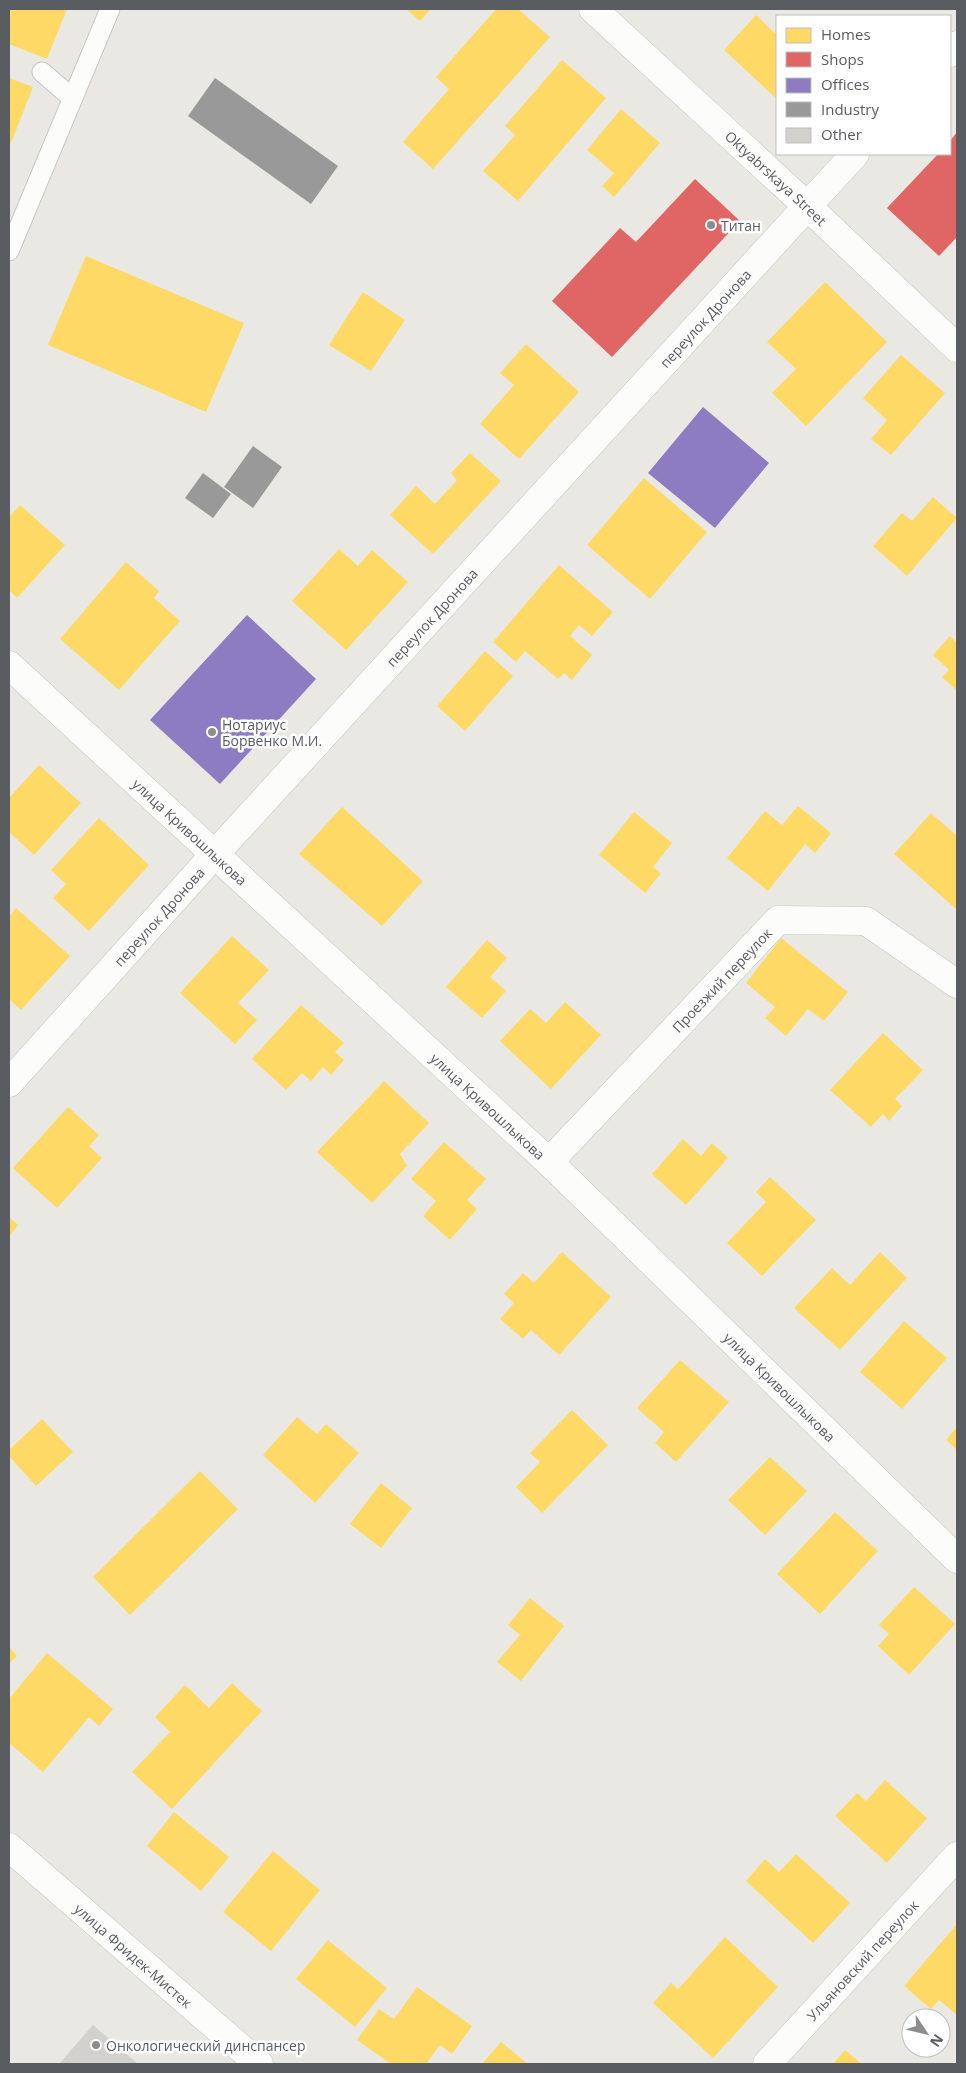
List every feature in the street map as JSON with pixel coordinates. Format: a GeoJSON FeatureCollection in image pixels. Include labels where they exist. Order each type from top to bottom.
{"type":"FeatureCollection","features":[{"type":"Feature","properties":{"kind":"street","name":"Oktyabrskaya Street"},"geometry":{"type":"LineString","coordinates":[[593,9],[806,205],[957,348]]}},
{"type":"Feature","properties":{"kind":"street","name":"переулок Дронова"},"geometry":{"type":"LineString","coordinates":[[9,1083],[214,855],[806,205],[854,155]]}},
{"type":"Feature","properties":{"kind":"street","name":"улица Кривошлыкова"},"geometry":{"type":"LineString","coordinates":[[9,665],[549,1162],[957,1559]]}},
{"type":"Feature","properties":{"kind":"street","name":"Проезжий переулок"},"geometry":{"type":"LineString","coordinates":[[549,1162],[778,920],[866,921],[957,984]]}},
{"type":"Feature","properties":{"kind":"street","name":"улица Фридек-Мистек"},"geometry":{"type":"LineString","coordinates":[[9,1847],[259,2064]]}},
{"type":"Feature","properties":{"kind":"street","name":"Ульяновский переулок"},"geometry":{"type":"LineString","coordinates":[[767,2064],[957,1856]]}},
{"type":"Feature","properties":{"kind":"lane"},"geometry":{"type":"LineString","coordinates":[[9,251],[110,9]]}},
{"type":"Feature","properties":{"kind":"lane"},"geometry":{"type":"LineString","coordinates":[[42,72],[72,98]]}},
{"type":"Feature","properties":{"kind":"building: Homes"},"geometry":{"type":"Polygon","coordinates":[[[9,9],[67,9],[47,59],[9,44],[9,9]]]}},
{"type":"Feature","properties":{"kind":"building: Homes"},"geometry":{"type":"Polygon","coordinates":[[[406,9],[431,9],[420,21],[406,9]]]}},
{"type":"Feature","properties":{"kind":"building: Homes"},"geometry":{"type":"Polygon","coordinates":[[[496,9],[518,9],[550,37],[433,169],[403,142],[449,89],[436,77],[496,9]]]}},
{"type":"Feature","properties":{"kind":"building: Homes"},"geometry":{"type":"Polygon","coordinates":[[[756,15],[776,34],[776,98],[724,50],[756,15]]]}},
{"type":"Feature","properties":{"kind":"building: Homes"},"geometry":{"type":"Polygon","coordinates":[[[562,60],[606,98],[518,201],[483,171],[515,135],[505,126],[562,60]]]}},
{"type":"Feature","properties":{"kind":"building: Homes"},"geometry":{"type":"Polygon","coordinates":[[[9,78],[33,87],[9,148],[9,78]]]}},
{"type":"Feature","properties":{"kind":"building: Homes"},"geometry":{"type":"Polygon","coordinates":[[[621,109],[660,143],[614,197],[602,186],[614,173],[587,150],[621,109]]]}},
{"type":"Feature","properties":{"kind":"building: Homes"},"geometry":{"type":"Polygon","coordinates":[[[86,256],[244,323],[206,412],[48,345],[86,256]]]}},
{"type":"Feature","properties":{"kind":"building: Homes"},"geometry":{"type":"Polygon","coordinates":[[[825,282],[887,342],[806,426],[772,393],[796,369],[767,342],[825,282]]]}},
{"type":"Feature","properties":{"kind":"building: Homes"},"geometry":{"type":"Polygon","coordinates":[[[363,292],[405,320],[371,371],[329,345],[363,292]]]}},
{"type":"Feature","properties":{"kind":"building: Homes"},"geometry":{"type":"Polygon","coordinates":[[[526,344],[579,392],[519,459],[480,424],[514,385],[500,373],[526,344]]]}},
{"type":"Feature","properties":{"kind":"building: Homes"},"geometry":{"type":"Polygon","coordinates":[[[901,355],[945,393],[891,455],[871,439],[887,420],[863,398],[901,355]]]}},
{"type":"Feature","properties":{"kind":"building: Homes"},"geometry":{"type":"Polygon","coordinates":[[[470,453],[501,481],[433,554],[390,515],[416,486],[435,504],[457,480],[451,473],[470,453]]]}},
{"type":"Feature","properties":{"kind":"building: Homes"},"geometry":{"type":"Polygon","coordinates":[[[644,478],[707,532],[650,599],[587,545],[644,478]]]}},
{"type":"Feature","properties":{"kind":"building: Homes"},"geometry":{"type":"Polygon","coordinates":[[[933,497],[957,518],[907,576],[873,546],[902,513],[912,521],[933,497]]]}},
{"type":"Feature","properties":{"kind":"building: Homes"},"geometry":{"type":"Polygon","coordinates":[[[20,505],[65,545],[17,598],[9,590],[9,517],[20,505]]]}},
{"type":"Feature","properties":{"kind":"building: Homes"},"geometry":{"type":"Polygon","coordinates":[[[339,549],[358,566],[372,550],[408,582],[346,650],[292,601],[339,549]]]}},
{"type":"Feature","properties":{"kind":"building: Homes"},"geometry":{"type":"Polygon","coordinates":[[[126,562],[159,591],[154,598],[180,621],[119,690],[60,639],[126,562]]]}},
{"type":"Feature","properties":{"kind":"building: Homes"},"geometry":{"type":"Polygon","coordinates":[[[559,565],[613,612],[592,636],[579,625],[570,636],[592,655],[572,680],[564,673],[558,679],[525,651],[516,662],[493,642],[559,565]]]}},
{"type":"Feature","properties":{"kind":"building: Homes"},"geometry":{"type":"Polygon","coordinates":[[[950,636],[957,643],[957,691],[942,677],[949,670],[933,655],[950,636]]]}},
{"type":"Feature","properties":{"kind":"building: Homes"},"geometry":{"type":"Polygon","coordinates":[[[485,651],[513,676],[465,731],[437,706],[485,651]]]}},
{"type":"Feature","properties":{"kind":"building: Homes"},"geometry":{"type":"Polygon","coordinates":[[[39,765],[81,803],[34,855],[9,832],[9,798],[39,765]]]}},
{"type":"Feature","properties":{"kind":"building: Homes"},"geometry":{"type":"Polygon","coordinates":[[[798,806],[831,833],[815,853],[805,844],[768,891],[727,858],[765,811],[782,825],[798,806]]]}},
{"type":"Feature","properties":{"kind":"building: Homes"},"geometry":{"type":"Polygon","coordinates":[[[342,807],[423,881],[382,926],[299,854],[342,807]]]}},
{"type":"Feature","properties":{"kind":"building: Homes"},"geometry":{"type":"Polygon","coordinates":[[[634,812],[672,843],[653,867],[661,873],[645,893],[599,855],[634,812]]]}},
{"type":"Feature","properties":{"kind":"building: Homes"},"geometry":{"type":"Polygon","coordinates":[[[931,813],[957,836],[956,909],[894,854],[931,813]]]}},
{"type":"Feature","properties":{"kind":"building: Homes"},"geometry":{"type":"Polygon","coordinates":[[[99,818],[149,865],[89,931],[53,898],[66,884],[51,870],[99,818]]]}},
{"type":"Feature","properties":{"kind":"building: Homes"},"geometry":{"type":"Polygon","coordinates":[[[16,908],[70,956],[21,1010],[9,999],[9,917],[16,908]]]}},
{"type":"Feature","properties":{"kind":"building: Homes"},"geometry":{"type":"Polygon","coordinates":[[[232,936],[269,970],[238,1003],[257,1020],[235,1044],[180,993],[232,936]]]}},
{"type":"Feature","properties":{"kind":"building: Homes"},"geometry":{"type":"Polygon","coordinates":[[[781,938],[848,992],[824,1021],[808,1009],[786,1036],[765,1018],[775,1007],[746,983],[781,938]]]}},
{"type":"Feature","properties":{"kind":"building: Homes"},"geometry":{"type":"Polygon","coordinates":[[[487,940],[507,958],[490,977],[506,991],[482,1018],[446,987],[487,940]]]}},
{"type":"Feature","properties":{"kind":"building: Homes"},"geometry":{"type":"Polygon","coordinates":[[[565,1002],[601,1035],[551,1089],[500,1041],[530,1009],[546,1023],[565,1002]]]}},
{"type":"Feature","properties":{"kind":"building: Homes"},"geometry":{"type":"Polygon","coordinates":[[[301,1005],[344,1043],[335,1052],[344,1060],[331,1075],[323,1067],[311,1081],[302,1073],[286,1090],[252,1059],[301,1005]]]}},
{"type":"Feature","properties":{"kind":"building: Homes"},"geometry":{"type":"Polygon","coordinates":[[[883,1033],[923,1070],[895,1099],[902,1106],[889,1121],[883,1114],[871,1127],[830,1090],[883,1033]]]}},
{"type":"Feature","properties":{"kind":"building: Homes"},"geometry":{"type":"Polygon","coordinates":[[[384,1081],[429,1123],[400,1154],[407,1166],[372,1203],[317,1152],[384,1081]]]}},
{"type":"Feature","properties":{"kind":"building: Homes"},"geometry":{"type":"Polygon","coordinates":[[[68,1107],[99,1135],[89,1146],[102,1158],[57,1208],[13,1168],[68,1107]]]}},
{"type":"Feature","properties":{"kind":"building: Homes"},"geometry":{"type":"Polygon","coordinates":[[[683,1139],[701,1156],[712,1143],[728,1158],[686,1205],[652,1174],[683,1139]]]}},
{"type":"Feature","properties":{"kind":"building: Homes"},"geometry":{"type":"Polygon","coordinates":[[[444,1142],[486,1179],[467,1200],[477,1209],[450,1240],[423,1216],[436,1201],[411,1179],[444,1142]]]}},
{"type":"Feature","properties":{"kind":"building: Homes"},"geometry":{"type":"Polygon","coordinates":[[[770,1177],[816,1220],[762,1276],[727,1243],[766,1202],[756,1192],[770,1177]]]}},
{"type":"Feature","properties":{"kind":"building: Homes"},"geometry":{"type":"Polygon","coordinates":[[[9,1217],[18,1225],[9,1237],[9,1217]]]}},
{"type":"Feature","properties":{"kind":"building: Homes"},"geometry":{"type":"Polygon","coordinates":[[[562,1252],[611,1297],[559,1355],[531,1330],[523,1339],[500,1319],[514,1303],[504,1294],[523,1273],[534,1283],[562,1252]]]}},
{"type":"Feature","properties":{"kind":"building: Homes"},"geometry":{"type":"Polygon","coordinates":[[[880,1252],[907,1278],[840,1350],[794,1308],[832,1268],[850,1285],[880,1252]]]}},
{"type":"Feature","properties":{"kind":"building: Homes"},"geometry":{"type":"Polygon","coordinates":[[[904,1321],[947,1358],[902,1409],[860,1372],[904,1321]]]}},
{"type":"Feature","properties":{"kind":"building: Homes"},"geometry":{"type":"Polygon","coordinates":[[[680,1360],[729,1402],[676,1462],[655,1443],[664,1432],[637,1408],[680,1360]]]}},
{"type":"Feature","properties":{"kind":"building: Homes"},"geometry":{"type":"Polygon","coordinates":[[[572,1410],[608,1445],[542,1513],[516,1487],[540,1462],[530,1453],[572,1410]]]}},
{"type":"Feature","properties":{"kind":"building: Homes"},"geometry":{"type":"Polygon","coordinates":[[[297,1417],[317,1434],[326,1424],[359,1453],[315,1503],[263,1455],[297,1417]]]}},
{"type":"Feature","properties":{"kind":"building: Homes"},"geometry":{"type":"Polygon","coordinates":[[[42,1419],[73,1452],[36,1486],[9,1456],[9,1450],[42,1419]]]}},
{"type":"Feature","properties":{"kind":"building: Homes"},"geometry":{"type":"Polygon","coordinates":[[[957,1427],[957,1450],[946,1440],[957,1427]]]}},
{"type":"Feature","properties":{"kind":"building: Homes"},"geometry":{"type":"Polygon","coordinates":[[[770,1457],[807,1491],[765,1535],[728,1500],[770,1457]]]}},
{"type":"Feature","properties":{"kind":"building: Homes"},"geometry":{"type":"Polygon","coordinates":[[[200,1471],[238,1509],[130,1615],[93,1577],[200,1471]]]}},
{"type":"Feature","properties":{"kind":"building: Homes"},"geometry":{"type":"Polygon","coordinates":[[[381,1483],[412,1508],[381,1548],[350,1524],[381,1483]]]}},
{"type":"Feature","properties":{"kind":"building: Homes"},"geometry":{"type":"Polygon","coordinates":[[[835,1512],[878,1551],[820,1614],[777,1574],[835,1512]]]}},
{"type":"Feature","properties":{"kind":"building: Homes"},"geometry":{"type":"Polygon","coordinates":[[[914,1587],[955,1624],[909,1675],[878,1646],[889,1634],[879,1625],[914,1587]]]}},
{"type":"Feature","properties":{"kind":"building: Homes"},"geometry":{"type":"Polygon","coordinates":[[[530,1598],[564,1626],[521,1681],[497,1662],[520,1635],[508,1625],[530,1598]]]}},
{"type":"Feature","properties":{"kind":"building: Homes"},"geometry":{"type":"Polygon","coordinates":[[[9,1647],[17,1656],[9,1664],[9,1647]]]}},
{"type":"Feature","properties":{"kind":"building: Homes"},"geometry":{"type":"Polygon","coordinates":[[[47,1653],[113,1709],[99,1726],[89,1717],[43,1772],[9,1743],[9,1699],[47,1653]]]}},
{"type":"Feature","properties":{"kind":"building: Homes"},"geometry":{"type":"Polygon","coordinates":[[[232,1683],[262,1711],[172,1809],[132,1772],[170,1732],[155,1717],[185,1685],[209,1708],[232,1683]]]}},
{"type":"Feature","properties":{"kind":"building: Homes"},"geometry":{"type":"Polygon","coordinates":[[[885,1780],[927,1818],[887,1863],[835,1816],[857,1793],[866,1801],[885,1780]]]}},
{"type":"Feature","properties":{"kind":"building: Homes"},"geometry":{"type":"Polygon","coordinates":[[[174,1812],[229,1857],[201,1891],[147,1846],[174,1812]]]}},
{"type":"Feature","properties":{"kind":"building: Homes"},"geometry":{"type":"Polygon","coordinates":[[[273,1851],[320,1890],[271,1951],[223,1912],[273,1851]]]}},
{"type":"Feature","properties":{"kind":"building: Homes"},"geometry":{"type":"Polygon","coordinates":[[[796,1854],[850,1903],[813,1943],[746,1881],[765,1859],[779,1872],[796,1854]]]}},
{"type":"Feature","properties":{"kind":"building: Homes"},"geometry":{"type":"Polygon","coordinates":[[[957,1924],[957,2015],[951,2008],[939,2000],[930,2008],[904,1986],[957,1924]]]}},
{"type":"Feature","properties":{"kind":"building: Homes"},"geometry":{"type":"Polygon","coordinates":[[[725,1937],[778,1987],[713,2058],[653,2003],[671,1983],[678,1989],[725,1937]]]}},
{"type":"Feature","properties":{"kind":"building: Homes"},"geometry":{"type":"Polygon","coordinates":[[[328,1940],[387,1988],[355,2027],[296,1979],[328,1940]]]}},
{"type":"Feature","properties":{"kind":"building: Homes"},"geometry":{"type":"Polygon","coordinates":[[[417,1987],[472,2026],[452,2054],[440,2045],[426,2064],[391,2064],[357,2040],[379,2009],[394,2019],[417,1987]]]}},
{"type":"Feature","properties":{"kind":"building: Homes"},"geometry":{"type":"Polygon","coordinates":[[[501,2042],[528,2064],[482,2064],[501,2042]]]}},
{"type":"Feature","properties":{"kind":"building: Homes"},"geometry":{"type":"Polygon","coordinates":[[[845,2050],[862,2064],[833,2064],[845,2050]]]}},
{"type":"Feature","properties":{"kind":"building: Shops"},"geometry":{"type":"Polygon","coordinates":[[[957,132],[957,237],[939,256],[887,208],[937,155],[951,155],[951,140],[957,132]]]}},
{"type":"Feature","properties":{"kind":"building: Shops"},"geometry":{"type":"Polygon","coordinates":[[[695,179],[740,221],[612,357],[552,301],[620,228],[636,242],[695,179]]]}},
{"type":"Feature","properties":{"kind":"building: Offices"},"geometry":{"type":"Polygon","coordinates":[[[703,407],[769,463],[715,528],[648,473],[703,407]]]}},
{"type":"Feature","properties":{"kind":"building: Offices"},"geometry":{"type":"Polygon","coordinates":[[[247,615],[316,679],[220,784],[150,720],[247,615]]]}},
{"type":"Feature","properties":{"kind":"building: Industry"},"geometry":{"type":"Polygon","coordinates":[[[215,78],[338,166],[311,204],[188,116],[215,78]]]}},
{"type":"Feature","properties":{"kind":"building: Industry"},"geometry":{"type":"Polygon","coordinates":[[[253,446],[282,467],[253,508],[224,487],[253,446]]]}},
{"type":"Feature","properties":{"kind":"building: Industry"},"geometry":{"type":"Polygon","coordinates":[[[203,473],[231,494],[213,518],[185,498],[203,473]]]}},
{"type":"Feature","properties":{"kind":"building: Other","name":"Онкологический динспансер"},"geometry":{"type":"Polygon","coordinates":[[[93,2025],[138,2064],[59,2064],[93,2025]]]}},
{"type":"Feature","properties":{"kind":"place","name":"Титан"},"geometry":{"type":"Point","coordinates":[711,225]}},
{"type":"Feature","properties":{"kind":"place","name":"Нотариус Борвенко М.И."},"geometry":{"type":"Point","coordinates":[212,732]}},
{"type":"Feature","properties":{"kind":"place","name":"Онкологический динспансер"},"geometry":{"type":"Point","coordinates":[96,2045]}}]}
